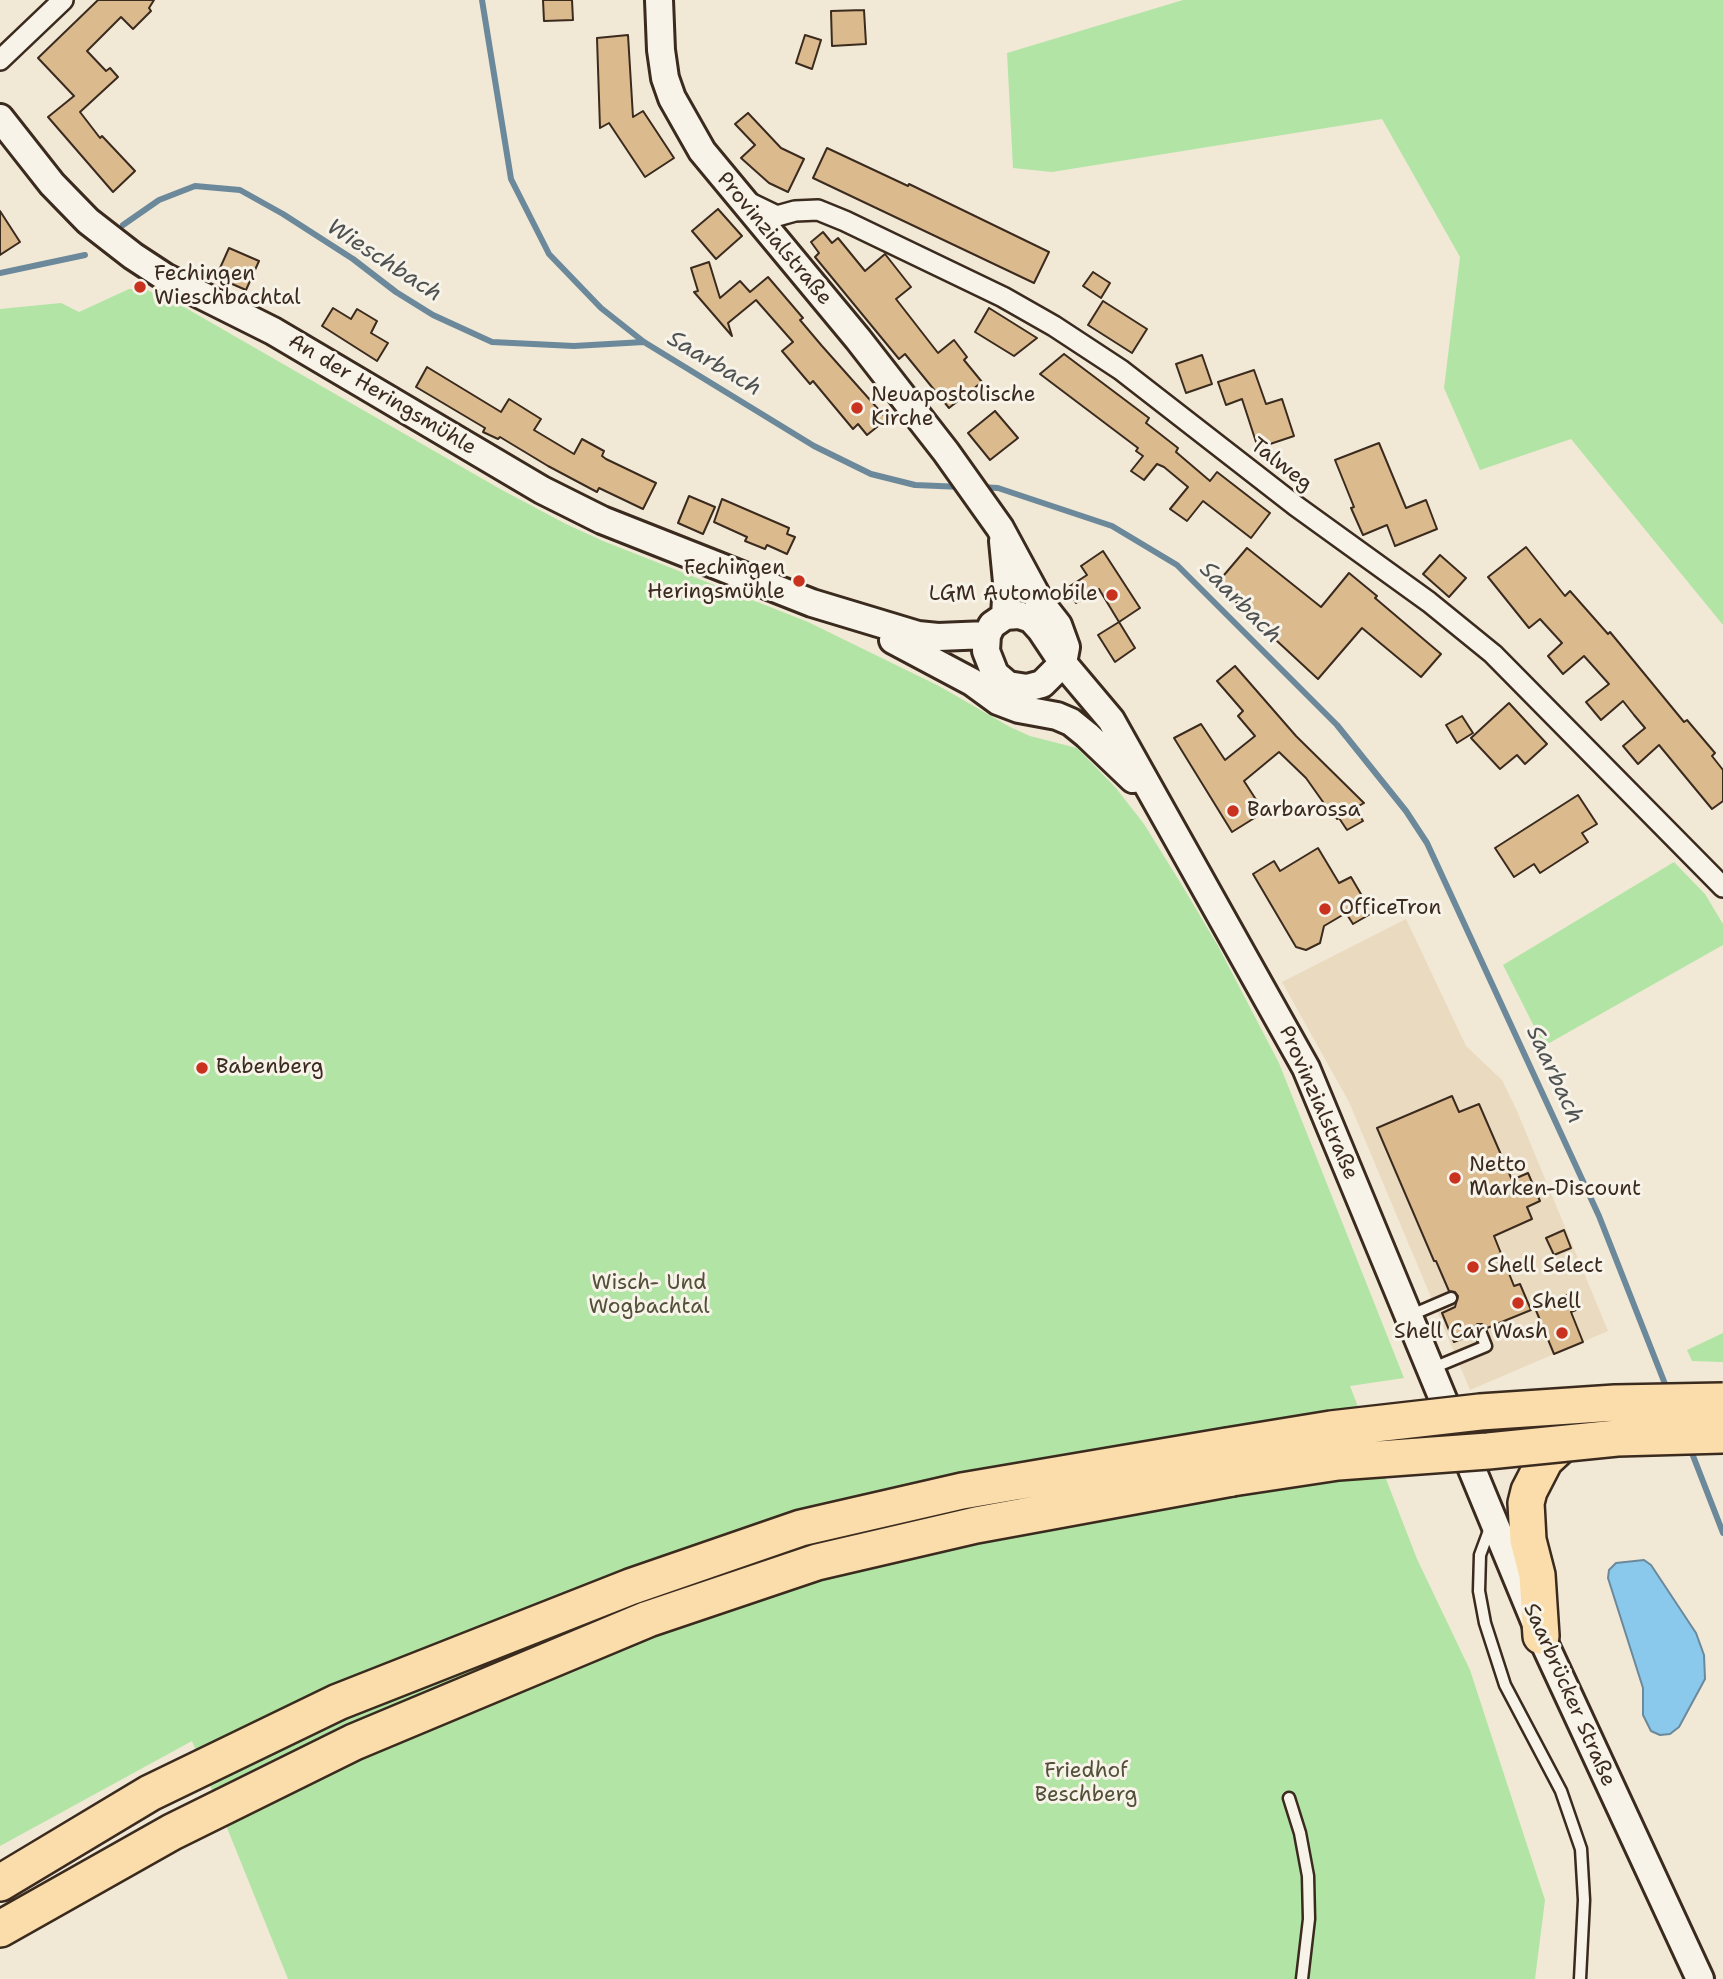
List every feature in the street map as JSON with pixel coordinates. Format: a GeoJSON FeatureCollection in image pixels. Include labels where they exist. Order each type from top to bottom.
{"type":"FeatureCollection","features":[{"type":"Feature","properties":{"kind":"highway"},"geometry":{"type":"LineString","coordinates":[[0,1929],[172,1832],[354,1742],[648,1619],[817,1562],[1230,1462],[1331,1429],[1480,1412],[1615,1403],[1723,1401]]}},
{"type":"Feature","properties":{"kind":"highway"},"geometry":{"type":"LineString","coordinates":[[1455,1429],[1567,1425],[1723,1410]]}},
{"type":"Feature","properties":{"kind":"highway"},"geometry":{"type":"LineString","coordinates":[[1455,1429],[1513,1416],[1567,1425]]}},
{"type":"Feature","properties":{"kind":"highway"},"geometry":{"type":"LineString","coordinates":[[1616,1420],[1723,1426]]}},
{"type":"Feature","properties":{"kind":"highway"},"geometry":{"type":"LineString","coordinates":[[1541,1636],[1537,1575],[1528,1540],[1526,1503],[1529,1491],[1545,1460],[1567,1425]]}},
{"type":"Feature","properties":{"kind":"highway"},"geometry":{"type":"LineString","coordinates":[[0,1883],[150,1793],[338,1702],[630,1587],[801,1528],[962,1491],[1230,1462],[1338,1462],[1617,1438],[1723,1435]]}},
{"type":"Feature","properties":{"kind":"main road","name":"Provinzialstraße"},"geometry":{"type":"LineString","coordinates":[[659,0],[661,50],[666,78],[672,98],[702,150],[858,339],[946,452],[997,524]]}},
{"type":"Feature","properties":{"kind":"main road","name":"An der Heringsmühle"},"geometry":{"type":"LineString","coordinates":[[0,118],[51,184],[88,221],[133,256],[165,277],[273,331],[550,495],[602,520],[812,603],[918,635],[987,635]]}},
{"type":"Feature","properties":{"kind":"main road"},"geometry":{"type":"LineString","coordinates":[[997,524],[1007,582],[1005,616]]}},
{"type":"Feature","properties":{"kind":"main road"},"geometry":{"type":"LineString","coordinates":[[997,524],[1040,603],[1058,625],[1066,647],[1063,663],[1042,684],[1027,688],[1008,685],[995,674],[989,664],[987,635],[992,625],[1005,616],[1019,615],[1031,620],[1041,630],[1063,663]]}},
{"type":"Feature","properties":{"kind":"main road","name":"An der Heringsmühle"},"geometry":{"type":"LineString","coordinates":[[812,603],[858,627],[933,654],[989,664]]}},
{"type":"Feature","properties":{"kind":"main road","name":"An der Heringsmühle"},"geometry":{"type":"LineString","coordinates":[[893,640],[972,682],[998,701],[1019,709],[1057,716],[1070,723],[1087,735],[1133,779]]}},
{"type":"Feature","properties":{"kind":"main road","name":"Provinzialstraße"},"geometry":{"type":"LineString","coordinates":[[1063,663],[1111,720],[1306,1068],[1455,1429]]}},
{"type":"Feature","properties":{"kind":"main road","name":"Provinzialstraße"},"geometry":{"type":"LineString","coordinates":[[1042,684],[1095,727],[1133,779],[1163,812]]}},
{"type":"Feature","properties":{"kind":"main road","name":"Saarbrücker Straße"},"geometry":{"type":"LineString","coordinates":[[1455,1429],[1541,1636],[1700,1979]]}},
{"type":"Feature","properties":{"kind":"street"},"geometry":{"type":"LineString","coordinates":[[0,60],[63,0]]}},
{"type":"Feature","properties":{"kind":"street","name":"Talweg"},"geometry":{"type":"LineString","coordinates":[[739,197],[777,216],[794,211],[818,210],[845,221],[1003,297],[1054,326],[1121,370],[1296,506],[1429,602],[1493,654],[1723,887]]}},
{"type":"Feature","properties":{"kind":"lane"},"geometry":{"type":"LineString","coordinates":[[1408,1316],[1451,1298]]}},
{"type":"Feature","properties":{"kind":"lane"},"geometry":{"type":"LineString","coordinates":[[1430,1369],[1486,1346],[1480,1331]]}},
{"type":"Feature","properties":{"kind":"lane"},"geometry":{"type":"LineString","coordinates":[[1493,1521],[1480,1555],[1479,1591],[1485,1623],[1505,1685],[1561,1791],[1581,1849],[1584,1900],[1580,1979]]}},
{"type":"Feature","properties":{"kind":"lane"},"geometry":{"type":"LineString","coordinates":[[1289,1798],[1300,1833],[1308,1877],[1309,1919],[1302,1979]]}},
{"type":"Feature","properties":{"kind":"shaded area"},"geometry":{"type":"Polygon","coordinates":[[[1406,919],[1466,1046],[1502,1080],[1608,1331],[1470,1390],[1349,1102],[1282,982],[1406,919]]]}},
{"type":"Feature","properties":{"kind":"green space"},"geometry":{"type":"Polygon","coordinates":[[[1183,0],[1723,0],[1723,625],[1571,439],[1480,470],[1444,388],[1460,257],[1382,119],[1052,172],[1013,168],[1007,53],[1183,0]]]}},
{"type":"Feature","properties":{"kind":"green space","name":"Wisch- Und Wogbachtal"},"geometry":{"type":"Polygon","coordinates":[[[129,289],[145,289],[184,307],[566,524],[808,622],[939,686],[1030,736],[1077,748],[1116,788],[1144,824],[1218,946],[1279,1063],[1404,1378],[1350,1386],[1417,1559],[1470,1670],[1545,1900],[1535,1979],[288,1979],[192,1741],[0,1846],[0,309],[61,303],[79,312],[129,289]]]}},
{"type":"Feature","properties":{"kind":"green space"},"geometry":{"type":"Polygon","coordinates":[[[1674,862],[1705,894],[1723,924],[1723,945],[1544,1046],[1503,965],[1674,862]]]}},
{"type":"Feature","properties":{"kind":"green space"},"geometry":{"type":"Polygon","coordinates":[[[1723,1333],[1723,1362],[1692,1361],[1687,1350],[1723,1333]]]}},
{"type":"Feature","properties":{"kind":"water"},"geometry":{"type":"Polygon","coordinates":[[[1644,1560],[1651,1565],[1696,1633],[1704,1655],[1705,1679],[1679,1727],[1670,1734],[1660,1735],[1651,1731],[1643,1715],[1643,1688],[1608,1578],[1609,1570],[1616,1563],[1644,1560]]]}},
{"type":"Feature","properties":{"kind":"building"},"geometry":{"type":"Polygon","coordinates":[[[98,0],[154,0],[149,8],[151,11],[133,29],[121,17],[87,51],[106,71],[110,68],[118,77],[80,112],[100,138],[102,136],[135,171],[113,192],[48,117],[74,96],[38,58],[98,0]]]}},
{"type":"Feature","properties":{"kind":"building"},"geometry":{"type":"Polygon","coordinates":[[[543,0],[572,0],[573,20],[544,21],[543,0]]]}},
{"type":"Feature","properties":{"kind":"building"},"geometry":{"type":"Polygon","coordinates":[[[864,10],[866,44],[832,46],[831,11],[864,10]]]}},
{"type":"Feature","properties":{"kind":"building"},"geometry":{"type":"Polygon","coordinates":[[[628,35],[633,117],[643,111],[674,158],[645,177],[609,123],[600,128],[597,38],[628,35]]]}},
{"type":"Feature","properties":{"kind":"building"},"geometry":{"type":"Polygon","coordinates":[[[805,35],[821,40],[812,69],[796,63],[805,35]]]}},
{"type":"Feature","properties":{"kind":"building"},"geometry":{"type":"Polygon","coordinates":[[[748,113],[781,148],[804,159],[788,192],[769,183],[741,158],[755,145],[735,124],[748,113]]]}},
{"type":"Feature","properties":{"kind":"building"},"geometry":{"type":"Polygon","coordinates":[[[827,148],[908,186],[909,184],[1049,252],[1034,283],[813,178],[827,148]]]}},
{"type":"Feature","properties":{"kind":"building"},"geometry":{"type":"Polygon","coordinates":[[[718,209],[742,236],[716,259],[692,231],[718,209]]]}},
{"type":"Feature","properties":{"kind":"building"},"geometry":{"type":"Polygon","coordinates":[[[0,211],[20,242],[0,255],[0,211]]]}},
{"type":"Feature","properties":{"kind":"building"},"geometry":{"type":"Polygon","coordinates":[[[823,232],[832,243],[838,238],[865,271],[885,254],[911,287],[896,299],[938,353],[954,340],[967,357],[964,360],[982,382],[949,408],[905,354],[899,359],[815,257],[819,253],[811,242],[823,232]]]}},
{"type":"Feature","properties":{"kind":"building"},"geometry":{"type":"Polygon","coordinates":[[[229,248],[259,261],[246,290],[216,277],[229,248]]]}},
{"type":"Feature","properties":{"kind":"building"},"geometry":{"type":"Polygon","coordinates":[[[709,262],[720,298],[740,281],[750,292],[768,277],[803,318],[800,320],[887,419],[867,435],[858,424],[853,429],[813,381],[810,384],[782,351],[793,342],[756,300],[728,323],[732,336],[694,292],[698,291],[691,268],[709,262]]]}},
{"type":"Feature","properties":{"kind":"building"},"geometry":{"type":"Polygon","coordinates":[[[1093,272],[1110,283],[1101,298],[1083,286],[1093,272]]]}},
{"type":"Feature","properties":{"kind":"building"},"geometry":{"type":"Polygon","coordinates":[[[1103,301],[1147,329],[1132,353],[1088,325],[1103,301]]]}},
{"type":"Feature","properties":{"kind":"building"},"geometry":{"type":"Polygon","coordinates":[[[333,308],[351,319],[357,309],[377,321],[371,333],[388,343],[377,361],[322,326],[333,308]]]}},
{"type":"Feature","properties":{"kind":"building"},"geometry":{"type":"Polygon","coordinates":[[[989,308],[1037,338],[1014,356],[975,332],[989,308]]]}},
{"type":"Feature","properties":{"kind":"building"},"geometry":{"type":"Polygon","coordinates":[[[1064,354],[1149,418],[1146,423],[1178,448],[1176,452],[1210,481],[1217,472],[1270,513],[1251,538],[1203,501],[1187,521],[1170,509],[1188,487],[1164,467],[1157,464],[1144,480],[1131,471],[1143,456],[1136,451],[1138,448],[1040,374],[1064,354]]]}},
{"type":"Feature","properties":{"kind":"building"},"geometry":{"type":"Polygon","coordinates":[[[1202,355],[1212,384],[1186,393],[1176,364],[1202,355]]]}},
{"type":"Feature","properties":{"kind":"building"},"geometry":{"type":"Polygon","coordinates":[[[427,367],[501,412],[509,399],[541,419],[534,430],[574,454],[582,439],[604,451],[602,456],[606,459],[656,483],[643,509],[599,488],[597,492],[500,437],[498,439],[483,432],[485,428],[416,387],[427,367]]]}},
{"type":"Feature","properties":{"kind":"building"},"geometry":{"type":"Polygon","coordinates":[[[1254,370],[1266,404],[1282,399],[1294,436],[1258,448],[1242,399],[1226,405],[1218,382],[1254,370]]]}},
{"type":"Feature","properties":{"kind":"building"},"geometry":{"type":"Polygon","coordinates":[[[995,411],[1018,438],[990,460],[968,433],[995,411]]]}},
{"type":"Feature","properties":{"kind":"building"},"geometry":{"type":"Polygon","coordinates":[[[1379,443],[1406,508],[1426,500],[1437,529],[1395,546],[1387,525],[1363,535],[1335,460],[1379,443]]]}},
{"type":"Feature","properties":{"kind":"building"},"geometry":{"type":"Polygon","coordinates":[[[689,496],[715,507],[703,534],[678,523],[689,496]]]}},
{"type":"Feature","properties":{"kind":"building"},"geometry":{"type":"Polygon","coordinates":[[[722,499],[789,528],[787,534],[795,537],[787,554],[767,545],[765,549],[745,541],[747,537],[714,522],[722,499]]]}},
{"type":"Feature","properties":{"kind":"building"},"geometry":{"type":"Polygon","coordinates":[[[1526,547],[1565,596],[1570,591],[1608,634],[1610,632],[1684,722],[1687,720],[1715,753],[1712,756],[1723,770],[1723,801],[1712,809],[1659,745],[1638,764],[1623,746],[1645,728],[1623,701],[1601,720],[1586,702],[1609,684],[1584,656],[1563,674],[1548,656],[1562,643],[1540,619],[1529,628],[1488,577],[1526,547]]]}},
{"type":"Feature","properties":{"kind":"building"},"geometry":{"type":"Polygon","coordinates":[[[1247,548],[1321,607],[1349,573],[1441,654],[1421,677],[1362,628],[1318,679],[1236,603],[1240,598],[1219,581],[1247,548]]]}},
{"type":"Feature","properties":{"kind":"building"},"geometry":{"type":"Polygon","coordinates":[[[1103,551],[1140,608],[1119,622],[1099,589],[1076,603],[1067,588],[1087,575],[1081,566],[1103,551]]]}},
{"type":"Feature","properties":{"kind":"building"},"geometry":{"type":"Polygon","coordinates":[[[1440,555],[1466,578],[1449,597],[1423,574],[1440,555]]]}},
{"type":"Feature","properties":{"kind":"building"},"geometry":{"type":"Polygon","coordinates":[[[1119,622],[1135,648],[1115,662],[1098,635],[1119,622]]]}},
{"type":"Feature","properties":{"kind":"building"},"geometry":{"type":"Polygon","coordinates":[[[1235,666],[1296,736],[1364,803],[1355,808],[1363,821],[1347,830],[1306,778],[1279,752],[1244,781],[1264,812],[1232,832],[1174,738],[1201,724],[1225,760],[1255,736],[1238,716],[1243,711],[1217,681],[1235,666]]]}},
{"type":"Feature","properties":{"kind":"building"},"geometry":{"type":"Polygon","coordinates":[[[1509,703],[1547,744],[1525,764],[1517,755],[1500,769],[1471,738],[1509,703]]]}},
{"type":"Feature","properties":{"kind":"building"},"geometry":{"type":"Polygon","coordinates":[[[1462,716],[1473,733],[1457,743],[1446,725],[1462,716]]]}},
{"type":"Feature","properties":{"kind":"building"},"geometry":{"type":"Polygon","coordinates":[[[1578,795],[1597,824],[1582,833],[1588,842],[1540,873],[1534,864],[1514,877],[1495,848],[1578,795]]]}},
{"type":"Feature","properties":{"kind":"building"},"geometry":{"type":"Polygon","coordinates":[[[1318,848],[1339,883],[1351,877],[1372,913],[1353,924],[1346,913],[1324,926],[1320,943],[1306,950],[1296,947],[1253,874],[1274,861],[1280,871],[1318,848]]]}},
{"type":"Feature","properties":{"kind":"building","name":"Netto Marken-Discount"},"geometry":{"type":"Polygon","coordinates":[[[1452,1096],[1459,1112],[1479,1104],[1512,1180],[1528,1173],[1540,1201],[1527,1207],[1532,1219],[1494,1236],[1514,1286],[1520,1284],[1531,1310],[1487,1328],[1477,1324],[1473,1334],[1454,1342],[1442,1313],[1455,1307],[1458,1296],[1449,1291],[1434,1261],[1377,1128],[1452,1096]]]}},
{"type":"Feature","properties":{"kind":"building"},"geometry":{"type":"Polygon","coordinates":[[[1564,1230],[1571,1248],[1554,1255],[1546,1238],[1564,1230]]]}},
{"type":"Feature","properties":{"kind":"building"},"geometry":{"type":"Polygon","coordinates":[[[1575,1292],[1581,1308],[1571,1312],[1583,1342],[1554,1354],[1535,1308],[1575,1292]]]}},
{"type":"Feature","properties":{"kind":"waterway","name":"Saarbach"},"geometry":{"type":"LineString","coordinates":[[482,0],[511,179],[549,254],[601,308],[644,342],[814,446],[871,474],[915,485],[962,487]]}},
{"type":"Feature","properties":{"kind":"waterway","name":"Wieschbach"},"geometry":{"type":"LineString","coordinates":[[123,225],[159,200],[195,186],[240,190],[353,259],[396,292],[433,315],[492,342],[574,346],[644,342]]}},
{"type":"Feature","properties":{"kind":"waterway","name":"Wieschbach"},"geometry":{"type":"LineString","coordinates":[[0,273],[85,255]]}},
{"type":"Feature","properties":{"kind":"waterway","name":"Saarbach"},"geometry":{"type":"LineString","coordinates":[[980,487],[998,488],[1112,526],[1177,565],[1337,725],[1406,811],[1427,843],[1599,1216],[1667,1389]]}},
{"type":"Feature","properties":{"kind":"waterway","name":"Saarbach"},"geometry":{"type":"LineString","coordinates":[[1690,1448],[1723,1533]]}},
{"type":"Feature","properties":{"kind":"place","name":"Fechingen Wieschbachtal"},"geometry":{"type":"Point","coordinates":[140,287]}},
{"type":"Feature","properties":{"kind":"place","name":"Neuapostolische Kirche"},"geometry":{"type":"Point","coordinates":[857,408]}},
{"type":"Feature","properties":{"kind":"place","name":"Fechingen Heringsmühle"},"geometry":{"type":"Point","coordinates":[799,581]}},
{"type":"Feature","properties":{"kind":"place","name":"LGM Automobile"},"geometry":{"type":"Point","coordinates":[1112,595]}},
{"type":"Feature","properties":{"kind":"place","name":"Barbarossa"},"geometry":{"type":"Point","coordinates":[1233,811]}},
{"type":"Feature","properties":{"kind":"place","name":"OfficeTron"},"geometry":{"type":"Point","coordinates":[1325,909]}},
{"type":"Feature","properties":{"kind":"place","name":"Babenberg"},"geometry":{"type":"Point","coordinates":[202,1068]}},
{"type":"Feature","properties":{"kind":"place","name":"Netto Marken-Discount"},"geometry":{"type":"Point","coordinates":[1455,1178]}},
{"type":"Feature","properties":{"kind":"place","name":"Shell Select"},"geometry":{"type":"Point","coordinates":[1473,1267]}},
{"type":"Feature","properties":{"kind":"place","name":"Shell"},"geometry":{"type":"Point","coordinates":[1518,1303]}},
{"type":"Feature","properties":{"kind":"place","name":"Shell Car Wash"},"geometry":{"type":"Point","coordinates":[1562,1333]}},
{"type":"Feature","properties":{"kind":"park label","name":"Friedhof Beschberg"},"geometry":{"type":"Point","coordinates":[1086,1784]}}]}
